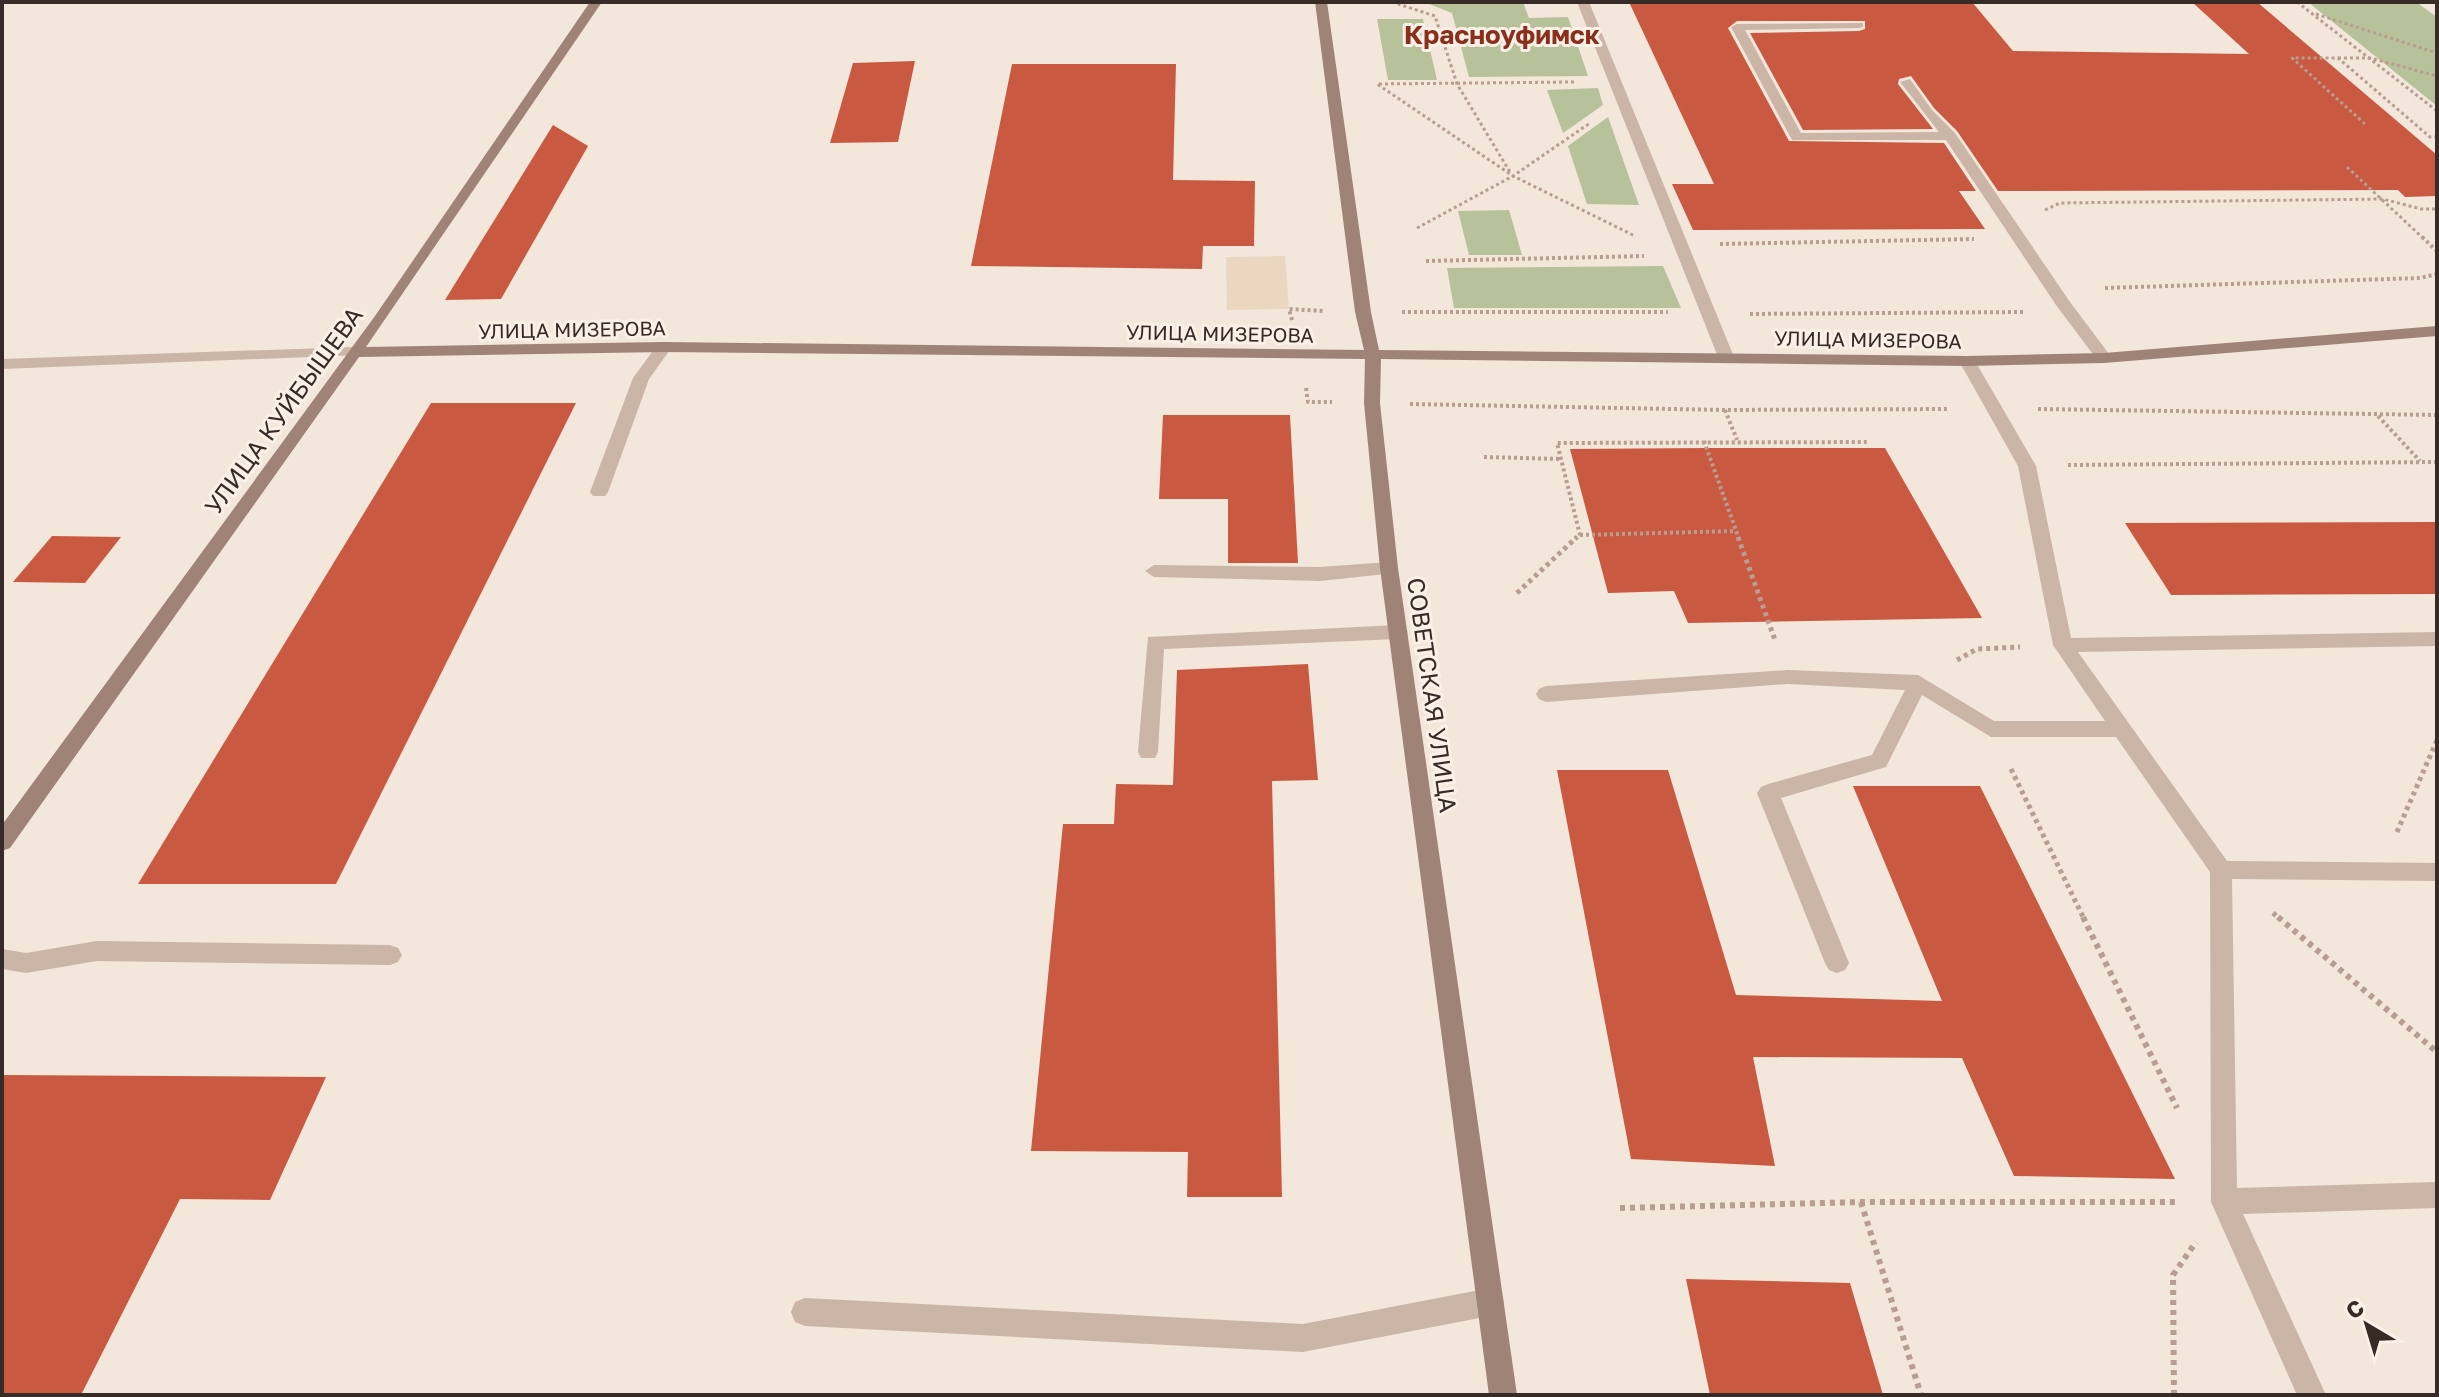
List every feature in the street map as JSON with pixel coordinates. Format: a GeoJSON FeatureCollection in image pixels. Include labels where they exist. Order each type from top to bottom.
{"type":"FeatureCollection","features":[{"type":"Feature","properties":{"kind":"main road","name":"УЛИЦА КУЙБЫШЕВА"},"geometry":{"type":"LineString","coordinates":[[2,842],[380,319],[596,2]]}},
{"type":"Feature","properties":{"kind":"main road","name":"СОВЕТСКАЯ УЛИЦА"},"geometry":{"type":"LineString","coordinates":[[1321,2],[1363,312],[1373,356],[1372,403],[1389,568],[1503,1395]]}},
{"type":"Feature","properties":{"kind":"main road","name":"УЛИЦА МИЗЕРОВА"},"geometry":{"type":"LineString","coordinates":[[354,352],[664,347],[1967,361],[2104,358],[2437,331]]}},
{"type":"Feature","properties":{"kind":"street"},"geometry":{"type":"LineString","coordinates":[[1583,2],[1681,254],[1726,357]]}},
{"type":"Feature","properties":{"kind":"street"},"geometry":{"type":"LineString","coordinates":[[1859,25],[1737,27],[1797,137],[1950,136]]}},
{"type":"Feature","properties":{"kind":"street"},"geometry":{"type":"LineString","coordinates":[[1906,82],[1928,113],[1950,136],[2064,305],[2104,358]]}},
{"type":"Feature","properties":{"kind":"street"},"geometry":{"type":"LineString","coordinates":[[599,492],[641,378],[664,347]]}},
{"type":"Feature","properties":{"kind":"street","name":"УЛИЦА МИЗЕРОВА"},"geometry":{"type":"LineString","coordinates":[[2,364],[354,352]]}},
{"type":"Feature","properties":{"kind":"street"},"geometry":{"type":"LineString","coordinates":[[1967,361],[2027,466],[2063,645],[2221,870],[2224,1202],[2312,1395]]}},
{"type":"Feature","properties":{"kind":"street"},"geometry":{"type":"LineString","coordinates":[[1154,571],[1320,574],[1389,568]]}},
{"type":"Feature","properties":{"kind":"street"},"geometry":{"type":"LineString","coordinates":[[1148,752],[1155,642],[1398,632]]}},
{"type":"Feature","properties":{"kind":"street"},"geometry":{"type":"LineString","coordinates":[[2063,645],[2437,639]]}},
{"type":"Feature","properties":{"kind":"street"},"geometry":{"type":"LineString","coordinates":[[1546,694],[1788,677],[1918,683],[1991,729],[2122,729]]}},
{"type":"Feature","properties":{"kind":"street"},"geometry":{"type":"LineString","coordinates":[[1837,963],[1768,793],[1879,761],[1918,683]]}},
{"type":"Feature","properties":{"kind":"street"},"geometry":{"type":"LineString","coordinates":[[2221,870],[2380,869],[2437,872]]}},
{"type":"Feature","properties":{"kind":"street"},"geometry":{"type":"LineString","coordinates":[[2,959],[26,963],[97,951],[390,955]]}},
{"type":"Feature","properties":{"kind":"street"},"geometry":{"type":"LineString","coordinates":[[2224,1202],[2437,1195]]}},
{"type":"Feature","properties":{"kind":"street"},"geometry":{"type":"LineString","coordinates":[[805,1312],[1303,1338],[1490,1302]]}},
{"type":"Feature","properties":{"kind":"path"},"geometry":{"type":"LineString","coordinates":[[1392,2],[1435,16],[1457,84],[1513,176]]}},
{"type":"Feature","properties":{"kind":"path"},"geometry":{"type":"LineString","coordinates":[[2297,2],[2437,111]]}},
{"type":"Feature","properties":{"kind":"path"},"geometry":{"type":"LineString","coordinates":[[2309,12],[2437,53]]}},
{"type":"Feature","properties":{"kind":"path"},"geometry":{"type":"LineString","coordinates":[[2365,124],[2292,58],[2370,58],[2437,76]]}},
{"type":"Feature","properties":{"kind":"path"},"geometry":{"type":"LineString","coordinates":[[2338,58],[2430,137],[2437,137]]}},
{"type":"Feature","properties":{"kind":"path"},"geometry":{"type":"LineString","coordinates":[[1615,81],[1377,84],[1513,176],[1681,254]]}},
{"type":"Feature","properties":{"kind":"path"},"geometry":{"type":"LineString","coordinates":[[1417,228],[1513,176],[1623,100]]}},
{"type":"Feature","properties":{"kind":"path"},"geometry":{"type":"LineString","coordinates":[[2347,167],[2437,251]]}},
{"type":"Feature","properties":{"kind":"path"},"geometry":{"type":"LineString","coordinates":[[1426,261],[1681,254],[1718,244],[1988,239],[2060,203],[2383,199],[2421,209],[2437,209]]}},
{"type":"Feature","properties":{"kind":"path"},"geometry":{"type":"LineString","coordinates":[[2105,288],[2420,278],[2437,274]]}},
{"type":"Feature","properties":{"kind":"path"},"geometry":{"type":"LineString","coordinates":[[1725,410],[1737,440]]}},
{"type":"Feature","properties":{"kind":"path"},"geometry":{"type":"LineString","coordinates":[[2377,416],[2421,462]]}},
{"type":"Feature","properties":{"kind":"path"},"geometry":{"type":"LineString","coordinates":[[1580,535],[1557,443],[1737,440],[1869,442]]}},
{"type":"Feature","properties":{"kind":"path"},"geometry":{"type":"LineString","coordinates":[[1704,441],[1788,677]]}},
{"type":"Feature","properties":{"kind":"path"},"geometry":{"type":"LineString","coordinates":[[1484,457],[1561,459]]}},
{"type":"Feature","properties":{"kind":"path"},"geometry":{"type":"LineString","coordinates":[[2027,466],[2437,462]]}},
{"type":"Feature","properties":{"kind":"path"},"geometry":{"type":"LineString","coordinates":[[1517,593],[1580,535],[1736,531]]}},
{"type":"Feature","properties":{"kind":"path"},"geometry":{"type":"LineString","coordinates":[[1918,683],[1977,649],[2063,645]]}},
{"type":"Feature","properties":{"kind":"path"},"geometry":{"type":"LineString","coordinates":[[1991,729],[2181,1116]]}},
{"type":"Feature","properties":{"kind":"path"},"geometry":{"type":"LineString","coordinates":[[2380,869],[2437,740]]}},
{"type":"Feature","properties":{"kind":"path"},"geometry":{"type":"LineString","coordinates":[[2221,870],[2437,1052]]}},
{"type":"Feature","properties":{"kind":"path"},"geometry":{"type":"LineString","coordinates":[[1861,1202],[1921,1395]]}},
{"type":"Feature","properties":{"kind":"path"},"geometry":{"type":"LineString","coordinates":[[1620,1208],[1861,1202],[2224,1202]]}},
{"type":"Feature","properties":{"kind":"path"},"geometry":{"type":"LineString","coordinates":[[2174,1395],[2173,1275],[2224,1202]]}},
{"type":"Feature","properties":{"kind":"green space"},"geometry":{"type":"Polygon","coordinates":[[[1424,2],[1523,2],[1529,18],[1568,17],[1588,76],[1469,77],[1452,13],[1424,2]]]}},
{"type":"Feature","properties":{"kind":"green space"},"geometry":{"type":"Polygon","coordinates":[[[2308,2],[2416,2],[2437,17],[2437,106],[2308,2]]]}},
{"type":"Feature","properties":{"kind":"green space"},"geometry":{"type":"Polygon","coordinates":[[[1377,19],[1423,19],[1437,80],[1388,80],[1377,19]]]}},
{"type":"Feature","properties":{"kind":"green space"},"geometry":{"type":"Polygon","coordinates":[[[1598,88],[1603,105],[1563,133],[1547,90],[1598,88]]]}},
{"type":"Feature","properties":{"kind":"green space"},"geometry":{"type":"Polygon","coordinates":[[[1608,117],[1639,205],[1587,204],[1568,146],[1608,117]]]}},
{"type":"Feature","properties":{"kind":"green space"},"geometry":{"type":"Polygon","coordinates":[[[1509,210],[1522,255],[1469,255],[1458,211],[1509,210]]]}},
{"type":"Feature","properties":{"kind":"green space"},"geometry":{"type":"Polygon","coordinates":[[[1663,266],[1681,308],[1454,308],[1447,268],[1663,266]]]}},
{"type":"Feature","properties":{"kind":"shaded area"},"geometry":{"type":"Polygon","coordinates":[[[1285,256],[1289,309],[1227,310],[1226,257],[1285,256]]]}},
{"type":"Feature","properties":{"kind":"building"},"geometry":{"type":"Polygon","coordinates":[[[1629,2],[1972,2],[2013,51],[2249,54],[2192,2],[2257,2],[2437,155],[2437,196],[2405,197],[2398,190],[1998,191],[1957,131],[1934,108],[1911,76],[1899,79],[1898,84],[1933,129],[1803,130],[1750,33],[1859,31],[1865,29],[1865,21],[1737,21],[1728,28],[1789,141],[1944,143],[1976,191],[1959,191],[1985,229],[1693,230],[1672,184],[1714,184],[1629,2]]]}},
{"type":"Feature","properties":{"kind":"building"},"geometry":{"type":"Polygon","coordinates":[[[915,61],[898,142],[830,143],[853,63],[915,61]]]}},
{"type":"Feature","properties":{"kind":"building"},"geometry":{"type":"Polygon","coordinates":[[[1012,64],[1176,64],[1173,180],[1255,181],[1254,246],[1203,246],[1202,269],[971,266],[1012,64]]]}},
{"type":"Feature","properties":{"kind":"building"},"geometry":{"type":"Polygon","coordinates":[[[553,125],[588,146],[501,299],[445,300],[553,125]]]}},
{"type":"Feature","properties":{"kind":"building"},"geometry":{"type":"Polygon","coordinates":[[[431,403],[576,403],[336,884],[138,884],[431,403]]]}},
{"type":"Feature","properties":{"kind":"building"},"geometry":{"type":"Polygon","coordinates":[[[1163,415],[1290,415],[1298,563],[1228,563],[1228,499],[1159,499],[1163,415]]]}},
{"type":"Feature","properties":{"kind":"building"},"geometry":{"type":"Polygon","coordinates":[[[1885,448],[1982,618],[1688,623],[1674,591],[1608,593],[1570,449],[1885,448]]]}},
{"type":"Feature","properties":{"kind":"building"},"geometry":{"type":"Polygon","coordinates":[[[2437,522],[2437,594],[2171,595],[2125,523],[2437,522]]]}},
{"type":"Feature","properties":{"kind":"building"},"geometry":{"type":"Polygon","coordinates":[[[52,536],[121,537],[85,583],[13,582],[52,536]]]}},
{"type":"Feature","properties":{"kind":"building"},"geometry":{"type":"Polygon","coordinates":[[[1308,664],[1318,780],[1272,781],[1282,1197],[1187,1197],[1188,1152],[1031,1151],[1063,824],[1114,824],[1116,784],[1173,785],[1177,670],[1308,664]]]}},
{"type":"Feature","properties":{"kind":"building"},"geometry":{"type":"Polygon","coordinates":[[[1557,770],[1668,770],[1736,995],[1942,1001],[1853,786],[1980,786],[2175,1179],[2014,1176],[1962,1058],[1753,1057],[1775,1166],[1631,1159],[1557,770]]]}},
{"type":"Feature","properties":{"kind":"building"},"geometry":{"type":"Polygon","coordinates":[[[2,1075],[326,1077],[270,1200],[180,1199],[81,1395],[2,1395],[2,1075]]]}},
{"type":"Feature","properties":{"kind":"building"},"geometry":{"type":"Polygon","coordinates":[[[1686,1279],[1850,1283],[1883,1395],[1710,1395],[1686,1279]]]}},
{"type":"Feature","properties":{"kind":"district","name":"Красноуфимск"},"geometry":{"type":"Point","coordinates":[1502,34]}}]}
